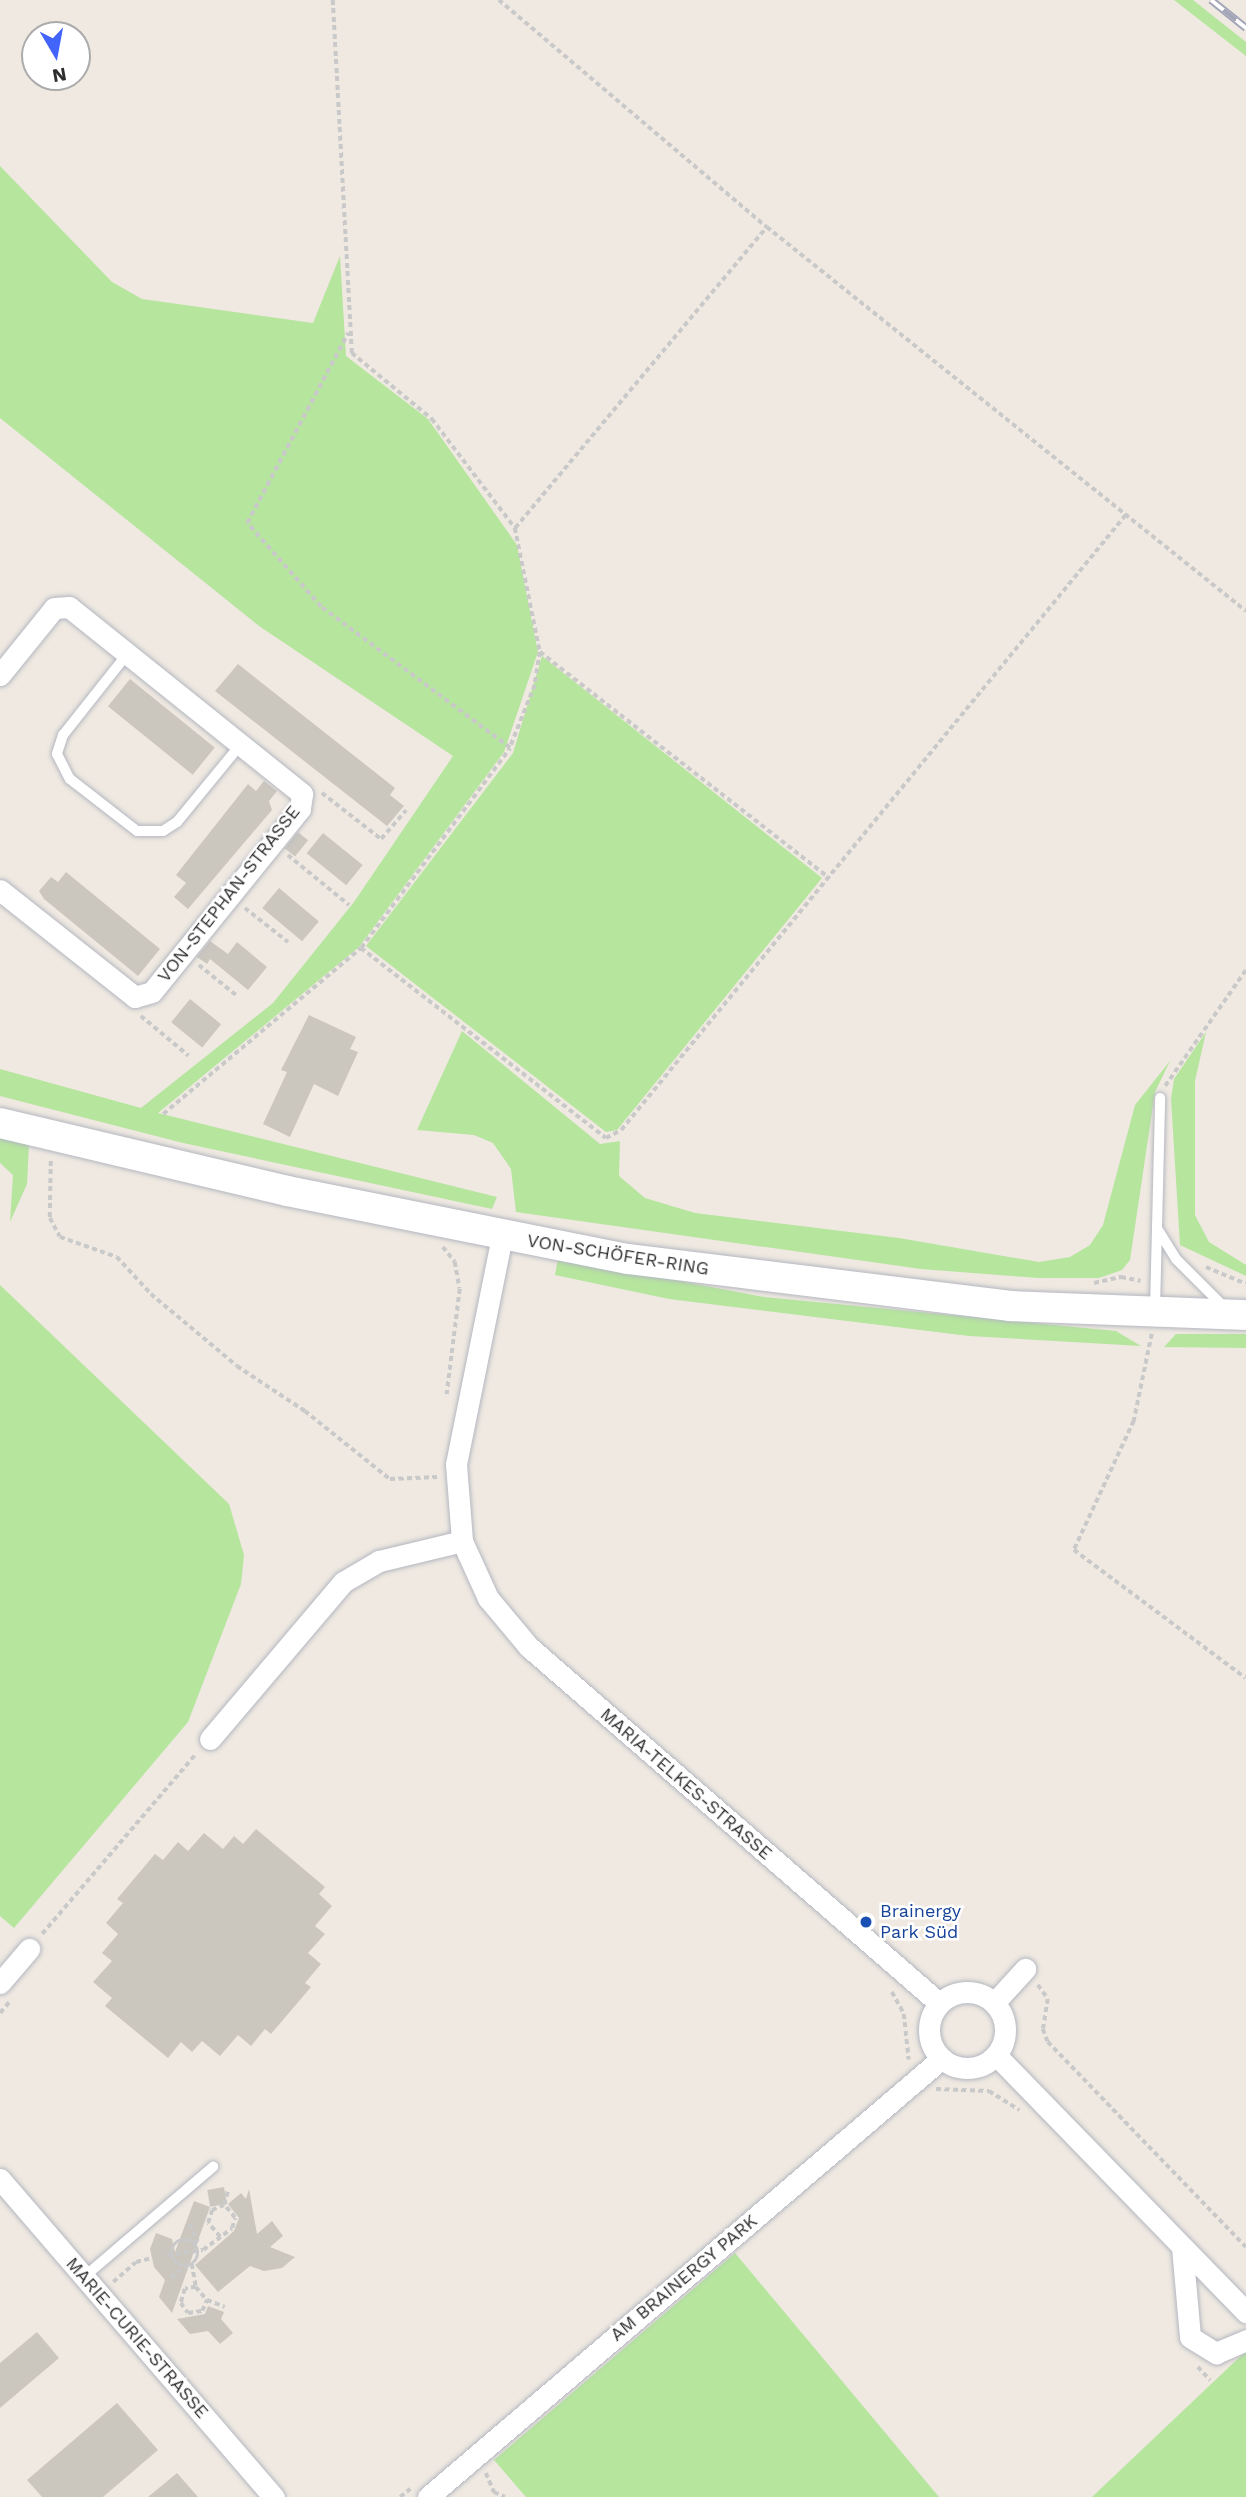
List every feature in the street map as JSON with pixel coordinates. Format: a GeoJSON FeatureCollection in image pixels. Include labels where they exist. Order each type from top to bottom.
{"type":"FeatureCollection","features":[{"type":"Feature","properties":{"kind":"main road","name":"VON-SCHÖFER-RING"},"geometry":{"type":"LineString","coordinates":[[0,1123],[59,1140],[502,1236],[628,1259],[896,1295],[1155,1315],[1239,1314]]}},
{"type":"Feature","properties":{"kind":"street","name":"VON-STEPHAN-STRASSE"},"geometry":{"type":"LineString","coordinates":[[0,675],[54,608],[69,607],[242,743],[302,794],[300,809],[152,992],[135,998]]}},
{"type":"Feature","properties":{"kind":"street"},"geometry":{"type":"LineString","coordinates":[[0,890],[135,998]]}},
{"type":"Feature","properties":{"kind":"street","name":"MARIA-TELKES-STRASSE"},"geometry":{"type":"LineString","coordinates":[[502,1236],[456,1464],[462,1541],[488,1598],[528,1647],[939,2003]]}},
{"type":"Feature","properties":{"kind":"street"},"geometry":{"type":"LineString","coordinates":[[210,1739],[343,1582],[379,1561],[462,1541]]}},
{"type":"Feature","properties":{"kind":"street"},"geometry":{"type":"LineString","coordinates":[[7,1990],[29,1949]]}},
{"type":"Feature","properties":{"kind":"street"},"geometry":{"type":"LineString","coordinates":[[995,2002],[1024,1970]]}},
{"type":"Feature","properties":{"kind":"street"},"geometry":{"type":"LineString","coordinates":[[967,1991],[995,2002],[1005,2022],[996,2055],[964,2068],[941,2059],[928,2025],[939,2003],[967,1991]]}},
{"type":"Feature","properties":{"kind":"street"},"geometry":{"type":"LineString","coordinates":[[996,2055],[1246,2312]]}},
{"type":"Feature","properties":{"kind":"street","name":"AM BRAINERGY PARK"},"geometry":{"type":"LineString","coordinates":[[428,2497],[941,2059]]}},
{"type":"Feature","properties":{"kind":"street","name":"MARIE-CURIE-STRASSE"},"geometry":{"type":"LineString","coordinates":[[0,2179],[274,2497]]}},
{"type":"Feature","properties":{"kind":"street"},"geometry":{"type":"LineString","coordinates":[[1181,2245],[1190,2337],[1203,2350],[1216,2353],[1246,2340]]}},
{"type":"Feature","properties":{"kind":"lane"},"geometry":{"type":"LineString","coordinates":[[128,653],[62,735],[57,754],[70,779],[137,831],[163,831],[177,822],[242,743]]}},
{"type":"Feature","properties":{"kind":"lane"},"geometry":{"type":"LineString","coordinates":[[1155,1315],[1160,1098]]}},
{"type":"Feature","properties":{"kind":"lane"},"geometry":{"type":"LineString","coordinates":[[1157,1228],[1192,1276],[1239,1314]]}},
{"type":"Feature","properties":{"kind":"lane"},"geometry":{"type":"LineString","coordinates":[[84,2277],[213,2167]]}},
{"type":"Feature","properties":{"kind":"path"},"geometry":{"type":"LineString","coordinates":[[163,1114],[361,948],[510,748],[534,685],[540,652],[515,527],[432,419],[352,353],[348,333],[333,0]]}},
{"type":"Feature","properties":{"kind":"path"},"geometry":{"type":"LineString","coordinates":[[499,0],[767,227],[1246,611]]}},
{"type":"Feature","properties":{"kind":"path"},"geometry":{"type":"LineString","coordinates":[[515,527],[767,227]]}},
{"type":"Feature","properties":{"kind":"path"},"geometry":{"type":"LineString","coordinates":[[348,333],[247,523],[321,607],[510,748]]}},
{"type":"Feature","properties":{"kind":"path"},"geometry":{"type":"LineString","coordinates":[[361,948],[606,1138],[621,1130],[1127,513]]}},
{"type":"Feature","properties":{"kind":"path"},"geometry":{"type":"LineString","coordinates":[[540,652],[830,878]]}},
{"type":"Feature","properties":{"kind":"path"},"geometry":{"type":"LineString","coordinates":[[302,794],[326,793],[381,839],[406,810]]}},
{"type":"Feature","properties":{"kind":"path"},"geometry":{"type":"LineString","coordinates":[[273,842],[349,905]]}},
{"type":"Feature","properties":{"kind":"path"},"geometry":{"type":"LineString","coordinates":[[230,895],[288,942]]}},
{"type":"Feature","properties":{"kind":"path"},"geometry":{"type":"LineString","coordinates":[[184,952],[236,995]]}},
{"type":"Feature","properties":{"kind":"path"},"geometry":{"type":"LineString","coordinates":[[1160,1098],[1170,1074],[1246,970]]}},
{"type":"Feature","properties":{"kind":"path"},"geometry":{"type":"LineString","coordinates":[[135,998],[142,1018],[189,1056]]}},
{"type":"Feature","properties":{"kind":"path"},"geometry":{"type":"LineString","coordinates":[[59,1140],[50,1163],[49,1206],[60,1237],[117,1258],[150,1294],[237,1366],[305,1411],[390,1479],[437,1477]]}},
{"type":"Feature","properties":{"kind":"path"},"geometry":{"type":"LineString","coordinates":[[1192,1276],[1202,1265],[1246,1284]]}},
{"type":"Feature","properties":{"kind":"path"},"geometry":{"type":"LineString","coordinates":[[1082,1286],[1121,1277],[1157,1283]]}},
{"type":"Feature","properties":{"kind":"path"},"geometry":{"type":"LineString","coordinates":[[1155,1315],[1146,1387],[1134,1421],[1074,1550],[1246,1678]]}},
{"type":"Feature","properties":{"kind":"path"},"geometry":{"type":"LineString","coordinates":[[29,1949],[210,1739]]}},
{"type":"Feature","properties":{"kind":"path"},"geometry":{"type":"LineString","coordinates":[[1024,1970],[1048,1999],[1043,2029],[1048,2042],[1246,2247]]}},
{"type":"Feature","properties":{"kind":"path"},"geometry":{"type":"LineString","coordinates":[[0,2013],[7,1990]]}},
{"type":"Feature","properties":{"kind":"path"},"geometry":{"type":"LineString","coordinates":[[224,2205],[228,2190]]}},
{"type":"Feature","properties":{"kind":"path"},"geometry":{"type":"LineString","coordinates":[[169,2255],[198,2251],[220,2237],[235,2218],[224,2205]]}},
{"type":"Feature","properties":{"kind":"path"},"geometry":{"type":"LineString","coordinates":[[220,2237],[208,2223],[212,2210],[224,2205]]}},
{"type":"Feature","properties":{"kind":"path"},"geometry":{"type":"LineString","coordinates":[[190,2224],[198,2241],[193,2244]]}},
{"type":"Feature","properties":{"kind":"path"},"geometry":{"type":"LineString","coordinates":[[169,2255],[175,2243],[189,2239],[198,2251]]}},
{"type":"Feature","properties":{"kind":"path"},"geometry":{"type":"LineString","coordinates":[[198,2251],[192,2264],[196,2287],[207,2300],[225,2306]]}},
{"type":"Feature","properties":{"kind":"path"},"geometry":{"type":"LineString","coordinates":[[169,2255],[180,2266],[192,2264]]}},
{"type":"Feature","properties":{"kind":"path"},"geometry":{"type":"LineString","coordinates":[[99,2294],[136,2262],[152,2258]]}},
{"type":"Feature","properties":{"kind":"path"},"geometry":{"type":"LineString","coordinates":[[171,2278],[186,2265]]}},
{"type":"Feature","properties":{"kind":"path"},"geometry":{"type":"LineString","coordinates":[[196,2287],[185,2289],[180,2303],[188,2313],[202,2311],[207,2300]]}},
{"type":"Feature","properties":{"kind":"path"},"geometry":{"type":"LineString","coordinates":[[481,2452],[489,2484],[505,2497]]}},
{"type":"Feature","properties":{"kind":"green space"},"geometry":{"type":"Polygon","coordinates":[[[1174,0],[1193,0],[1246,42],[1246,56],[1174,0]]]}},
{"type":"Feature","properties":{"kind":"green space"},"geometry":{"type":"Polygon","coordinates":[[[0,166],[112,282],[142,299],[313,323],[340,256],[346,356],[428,419],[517,545],[538,652],[504,752],[359,947],[158,1113],[497,1197],[492,1209],[183,1143],[0,1096],[0,1069],[141,1108],[273,1003],[354,902],[453,756],[259,626],[0,418],[0,166]]]}},
{"type":"Feature","properties":{"kind":"green space"},"geometry":{"type":"Polygon","coordinates":[[[542,656],[822,878],[617,1130],[606,1132],[366,946],[513,753],[542,656]]]}},
{"type":"Feature","properties":{"kind":"green space"},"geometry":{"type":"Polygon","coordinates":[[[462,1031],[600,1144],[620,1141],[619,1176],[645,1198],[695,1213],[899,1238],[1039,1262],[1070,1257],[1090,1245],[1103,1225],[1135,1105],[1170,1061],[1155,1092],[1130,1260],[1122,1270],[1099,1278],[1038,1278],[921,1269],[516,1212],[511,1169],[493,1143],[474,1135],[417,1130],[462,1031]]]}},
{"type":"Feature","properties":{"kind":"green space"},"geometry":{"type":"Polygon","coordinates":[[[1206,1032],[1195,1081],[1195,1215],[1209,1242],[1246,1265],[1246,1276],[1180,1245],[1171,1099],[1174,1079],[1206,1032]]]}},
{"type":"Feature","properties":{"kind":"green space"},"geometry":{"type":"Polygon","coordinates":[[[0,1135],[29,1145],[27,1184],[10,1222],[13,1175],[0,1163],[0,1135]]]}},
{"type":"Feature","properties":{"kind":"green space"},"geometry":{"type":"Polygon","coordinates":[[[558,1258],[764,1297],[1116,1331],[1141,1346],[969,1336],[669,1299],[555,1275],[558,1258]]]}},
{"type":"Feature","properties":{"kind":"green space"},"geometry":{"type":"Polygon","coordinates":[[[0,1285],[229,1504],[244,1555],[241,1584],[188,1722],[14,1928],[0,1916],[0,1285]]]}},
{"type":"Feature","properties":{"kind":"green space"},"geometry":{"type":"Polygon","coordinates":[[[1176,1334],[1246,1334],[1246,1348],[1164,1347],[1176,1334]]]}},
{"type":"Feature","properties":{"kind":"green space"},"geometry":{"type":"Polygon","coordinates":[[[735,2253],[939,2497],[526,2497],[494,2460],[735,2253]]]}},
{"type":"Feature","properties":{"kind":"green space"},"geometry":{"type":"Polygon","coordinates":[[[1246,2351],[1246,2497],[1092,2497],[1246,2351]]]}},
{"type":"Feature","properties":{"kind":"building"},"geometry":{"type":"Polygon","coordinates":[[[238,664],[395,788],[390,795],[404,806],[387,826],[215,691],[238,664]]]}},
{"type":"Feature","properties":{"kind":"building"},"geometry":{"type":"Polygon","coordinates":[[[130,679],[215,748],[193,775],[108,706],[130,679]]]}},
{"type":"Feature","properties":{"kind":"building"},"geometry":{"type":"Polygon","coordinates":[[[264,781],[277,791],[269,801],[272,810],[188,909],[174,897],[186,883],[176,875],[248,784],[256,791],[264,781]]]}},
{"type":"Feature","properties":{"kind":"building"},"geometry":{"type":"Polygon","coordinates":[[[298,832],[308,840],[295,857],[285,848],[298,832]]]}},
{"type":"Feature","properties":{"kind":"building"},"geometry":{"type":"Polygon","coordinates":[[[323,833],[363,865],[346,885],[307,853],[323,833]]]}},
{"type":"Feature","properties":{"kind":"building"},"geometry":{"type":"Polygon","coordinates":[[[66,872],[160,949],[138,976],[44,899],[39,891],[51,877],[58,882],[66,872]]]}},
{"type":"Feature","properties":{"kind":"building"},"geometry":{"type":"Polygon","coordinates":[[[279,888],[319,921],[302,941],[262,908],[279,888]]]}},
{"type":"Feature","properties":{"kind":"building"},"geometry":{"type":"Polygon","coordinates":[[[210,941],[228,954],[237,942],[267,967],[248,990],[210,959],[207,964],[197,957],[210,941]]]}},
{"type":"Feature","properties":{"kind":"building"},"geometry":{"type":"Polygon","coordinates":[[[190,999],[221,1024],[202,1047],[171,1022],[190,999]]]}},
{"type":"Feature","properties":{"kind":"building"},"geometry":{"type":"Polygon","coordinates":[[[309,1015],[356,1037],[350,1049],[358,1052],[338,1096],[314,1084],[290,1137],[263,1124],[287,1072],[281,1070],[309,1015]]]}},
{"type":"Feature","properties":{"kind":"building"},"geometry":{"type":"Polygon","coordinates":[[[256,1829],[325,1887],[319,1894],[332,1906],[315,1926],[325,1934],[308,1953],[321,1964],[305,1983],[311,1987],[271,2034],[265,2029],[251,2046],[238,2035],[220,2056],[202,2041],[192,2052],[181,2042],[168,2058],[105,2006],[112,1998],[93,1982],[112,1961],[102,1953],[118,1934],[106,1923],[123,1903],[117,1899],[155,1854],[163,1860],[178,1842],[188,1851],[204,1833],[223,1849],[234,1836],[243,1844],[256,1829]]]}},
{"type":"Feature","properties":{"kind":"building"},"geometry":{"type":"Polygon","coordinates":[[[224,2187],[227,2204],[210,2207],[207,2190],[224,2187]]]}},
{"type":"Feature","properties":{"kind":"building"},"geometry":{"type":"Polygon","coordinates":[[[249,2189],[257,2234],[272,2221],[283,2236],[270,2247],[295,2257],[282,2268],[264,2271],[250,2266],[218,2292],[195,2265],[234,2231],[239,2218],[228,2204],[241,2193],[246,2199],[249,2189]]]}},
{"type":"Feature","properties":{"kind":"building"},"geometry":{"type":"Polygon","coordinates":[[[194,2201],[210,2207],[172,2313],[159,2297],[165,2280],[154,2267],[150,2249],[156,2233],[172,2239],[175,2252],[194,2201]]]}},
{"type":"Feature","properties":{"kind":"building"},"geometry":{"type":"Polygon","coordinates":[[[208,2306],[224,2312],[221,2319],[233,2333],[220,2344],[208,2331],[190,2334],[177,2319],[205,2314],[208,2306]]]}},
{"type":"Feature","properties":{"kind":"building"},"geometry":{"type":"Polygon","coordinates":[[[37,2332],[59,2358],[0,2408],[0,2363],[37,2332]]]}},
{"type":"Feature","properties":{"kind":"building"},"geometry":{"type":"Polygon","coordinates":[[[117,2403],[158,2450],[103,2497],[42,2497],[27,2480],[117,2403]]]}},
{"type":"Feature","properties":{"kind":"building"},"geometry":{"type":"Polygon","coordinates":[[[177,2473],[198,2497],[148,2497],[177,2473]]]}},
{"type":"Feature","properties":{"kind":"railway"},"geometry":{"type":"LineString","coordinates":[[1211,0],[1246,28]]}},
{"type":"Feature","properties":{"kind":"place","name":"Brainergy Park Süd"},"geometry":{"type":"Point","coordinates":[866,1922]}}]}
